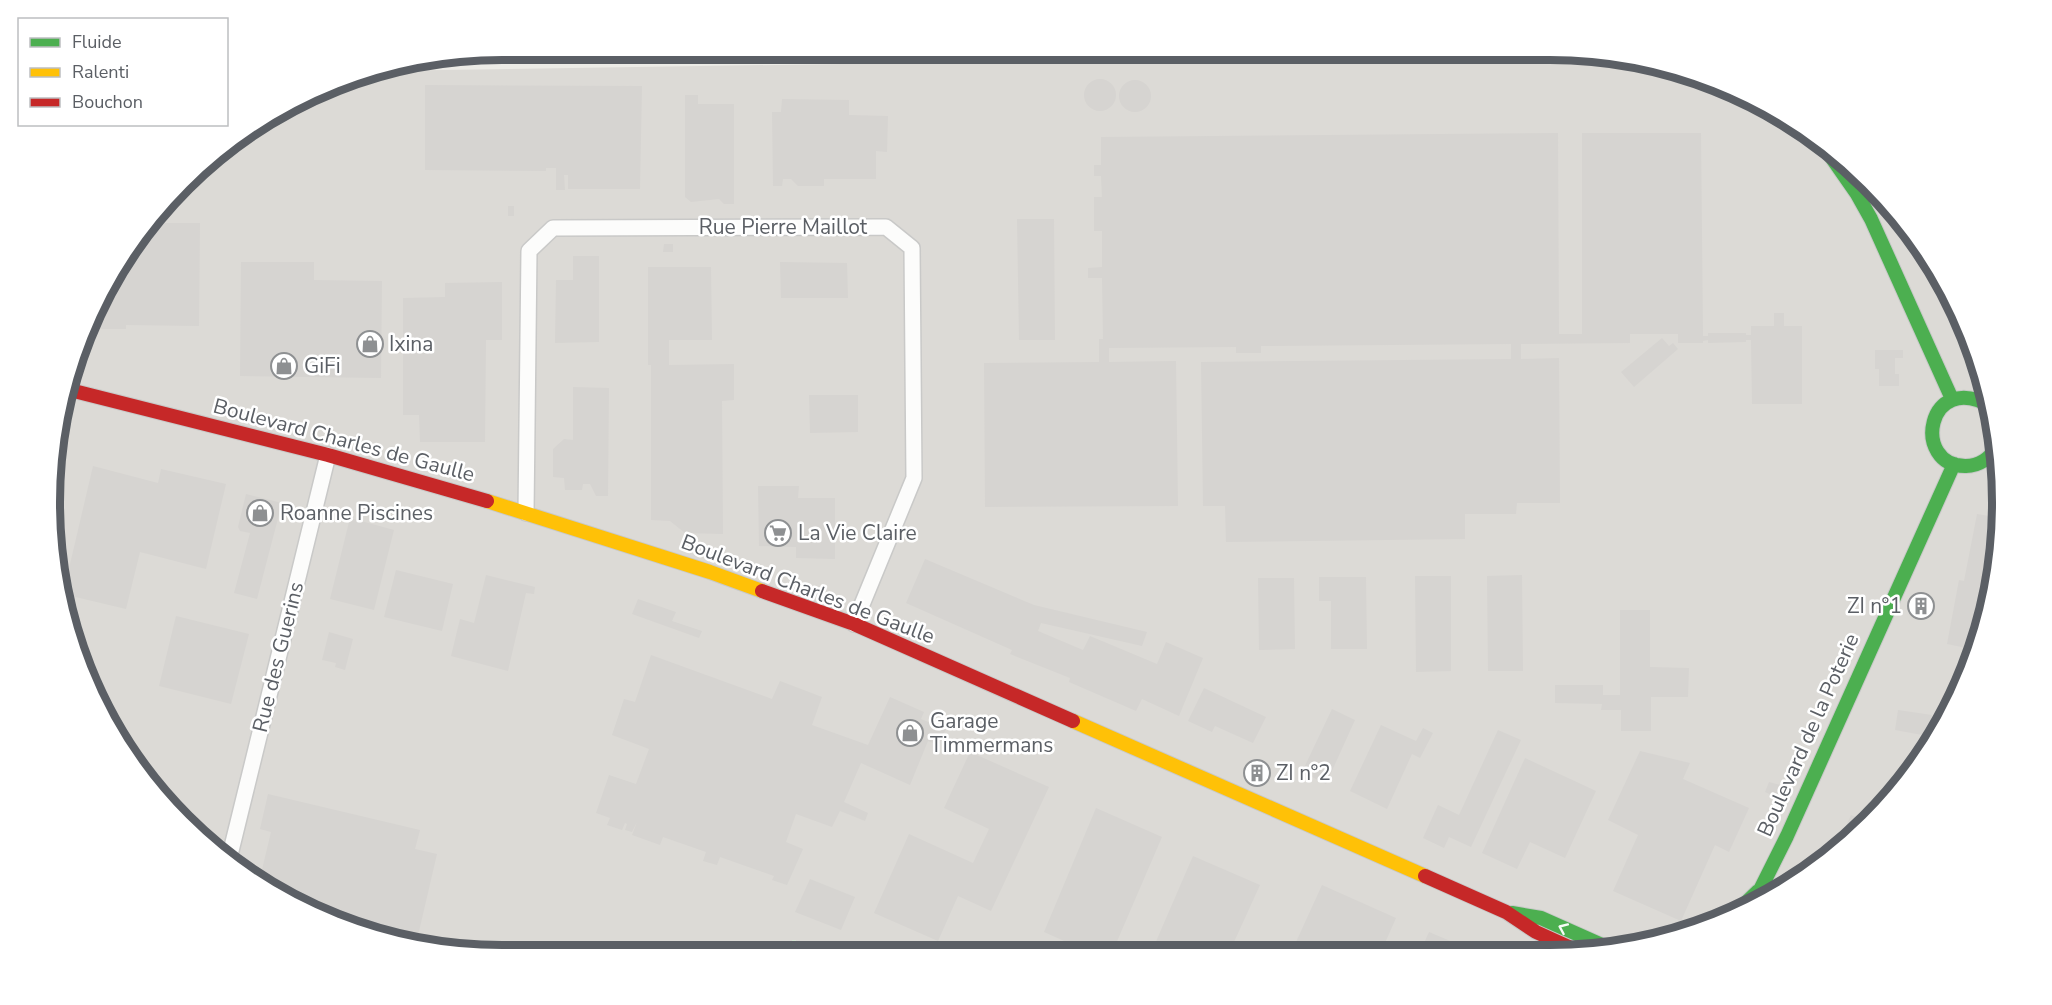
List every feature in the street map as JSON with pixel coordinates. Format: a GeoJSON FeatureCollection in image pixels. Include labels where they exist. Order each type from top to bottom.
{"type":"FeatureCollection","features":[{"type":"Feature","properties":{"kind":"street"},"geometry":{"type":"LineString","coordinates":[[1839,168],[1871,219],[1952,399]]}},
{"type":"Feature","properties":{"kind":"street","name":"Rue Pierre Maillot"},"geometry":{"type":"LineString","coordinates":[[526,513],[530,251],[553,228],[886,227],[912,248],[914,478],[854,624]]}},
{"type":"Feature","properties":{"kind":"street","name":"Boulevard Charles de Gaulle"},"geometry":{"type":"LineString","coordinates":[[74,391],[327,454],[526,513],[710,572],[854,624],[1506,912],[1536,932],[1564,945]]}},
{"type":"Feature","properties":{"kind":"street"},"geometry":{"type":"LineString","coordinates":[[1979,399],[1963,396],[1952,399],[1938,410],[1931,427],[1932,439],[1936,450],[1954,464],[1966,466],[1977,464],[1989,456]]}},
{"type":"Feature","properties":{"kind":"street","name":"Rue des Guerins"},"geometry":{"type":"LineString","coordinates":[[231,852],[327,454]]}},
{"type":"Feature","properties":{"kind":"street","name":"Boulevard de la Poterie"},"geometry":{"type":"LineString","coordinates":[[1757,893],[1786,836],[1954,464]]}},
{"type":"Feature","properties":{"kind":"street","name":"Boulevard Charles de Gaulle"},"geometry":{"type":"LineString","coordinates":[[1506,912],[1542,918],[1596,942]]}},
{"type":"Feature","properties":{"kind":"shaded area"},"geometry":{"type":"Polygon","coordinates":[[[968,60],[1550,60],[1607,64],[1664,75],[1719,94],[1771,119],[1819,151],[1882,211],[1901,233],[1933,281],[1969,360],[1988,445],[1992,502],[1991,531],[1977,617],[1969,645],[1946,698],[1933,724],[1901,772],[1862,815],[1819,854],[1771,886],[1745,899],[1692,922],[1664,930],[1607,941],[1550,945],[805,945],[794,940],[782,945],[502,945],[445,941],[360,922],[281,886],[233,854],[170,794],[151,772],[119,724],[83,645],[64,560],[61,531],[61,474],[75,388],[83,360],[106,307],[119,281],[151,233],[211,170],[233,151],[281,119],[360,83],[409,70],[968,62],[968,60]]]}},
{"type":"Feature","properties":{"kind":"green space"},"geometry":{"type":"Polygon","coordinates":[[[794,940],[805,945],[782,945],[794,940]]]}},
{"type":"Feature","properties":{"kind":"building"},"geometry":{"type":"Polygon","coordinates":[[[1100,79],[1111,84],[1116,95],[1111,106],[1100,111],[1089,106],[1084,95],[1089,84],[1100,79]]]}},
{"type":"Feature","properties":{"kind":"building"},"geometry":{"type":"Polygon","coordinates":[[[1135,80],[1146,85],[1151,96],[1146,107],[1135,112],[1124,107],[1119,96],[1124,85],[1135,80]]]}},
{"type":"Feature","properties":{"kind":"building"},"geometry":{"type":"Polygon","coordinates":[[[425,85],[642,86],[640,189],[568,189],[568,175],[564,175],[565,190],[556,190],[556,168],[546,168],[546,171],[425,170],[425,85]]]}},
{"type":"Feature","properties":{"kind":"building"},"geometry":{"type":"Polygon","coordinates":[[[685,95],[698,95],[698,104],[734,104],[734,204],[724,204],[719,199],[691,202],[685,197],[685,95]]]}},
{"type":"Feature","properties":{"kind":"building"},"geometry":{"type":"Polygon","coordinates":[[[782,99],[849,100],[849,115],[888,116],[887,152],[876,151],[876,179],[824,179],[824,186],[798,186],[791,179],[783,179],[782,186],[773,186],[772,112],[781,112],[782,99]]]}},
{"type":"Feature","properties":{"kind":"building"},"geometry":{"type":"Polygon","coordinates":[[[1558,133],[1559,334],[1582,334],[1582,133],[1701,133],[1703,336],[1708,336],[1708,333],[1751,335],[1751,326],[1774,326],[1774,313],[1784,313],[1784,326],[1802,326],[1802,404],[1752,404],[1751,340],[1678,343],[1678,334],[1630,334],[1630,343],[1521,344],[1521,359],[1559,358],[1560,503],[1517,503],[1516,514],[1465,514],[1465,539],[1226,542],[1225,506],[1203,506],[1201,362],[1511,359],[1511,344],[1261,346],[1261,353],[1236,353],[1236,347],[1109,348],[1109,362],[1176,361],[1178,506],[985,507],[984,363],[1099,362],[1099,339],[1103,339],[1102,278],[1088,278],[1088,268],[1102,267],[1102,231],[1094,231],[1094,197],[1102,197],[1101,176],[1094,176],[1094,165],[1101,165],[1101,137],[1558,133]]]}},
{"type":"Feature","properties":{"kind":"building"},"geometry":{"type":"Polygon","coordinates":[[[508,206],[514,206],[514,216],[508,216],[508,206]]]}},
{"type":"Feature","properties":{"kind":"building"},"geometry":{"type":"Polygon","coordinates":[[[1017,219],[1054,219],[1055,340],[1019,340],[1017,219]]]}},
{"type":"Feature","properties":{"kind":"building"},"geometry":{"type":"Polygon","coordinates":[[[160,223],[200,223],[199,326],[126,325],[126,329],[99,329],[99,322],[119,281],[160,223]]]}},
{"type":"Feature","properties":{"kind":"building"},"geometry":{"type":"Polygon","coordinates":[[[664,244],[673,244],[673,252],[663,252],[664,244]]]}},
{"type":"Feature","properties":{"kind":"building"},"geometry":{"type":"Polygon","coordinates":[[[573,256],[599,256],[599,342],[555,343],[556,280],[573,280],[573,256]]]}},
{"type":"Feature","properties":{"kind":"building"},"geometry":{"type":"Polygon","coordinates":[[[241,262],[314,262],[314,280],[382,281],[381,378],[240,376],[241,262]]]}},
{"type":"Feature","properties":{"kind":"building"},"geometry":{"type":"Polygon","coordinates":[[[780,262],[847,263],[848,298],[781,298],[780,262]]]}},
{"type":"Feature","properties":{"kind":"building"},"geometry":{"type":"Polygon","coordinates":[[[648,267],[711,267],[712,340],[669,340],[669,365],[734,364],[734,400],[722,401],[723,534],[685,533],[670,521],[651,520],[651,365],[648,365],[648,267]]]}},
{"type":"Feature","properties":{"kind":"building"},"geometry":{"type":"Polygon","coordinates":[[[502,282],[502,340],[486,340],[485,442],[420,442],[419,415],[403,415],[403,298],[445,297],[445,283],[502,282]]]}},
{"type":"Feature","properties":{"kind":"building"},"geometry":{"type":"Polygon","coordinates":[[[1662,338],[1669,346],[1673,343],[1678,349],[1634,387],[1621,372],[1662,338]]]}},
{"type":"Feature","properties":{"kind":"building"},"geometry":{"type":"Polygon","coordinates":[[[1875,350],[1903,350],[1903,358],[1895,358],[1895,374],[1899,374],[1899,386],[1879,386],[1879,369],[1875,369],[1875,350]]]}},
{"type":"Feature","properties":{"kind":"building"},"geometry":{"type":"Polygon","coordinates":[[[573,387],[609,388],[608,496],[596,496],[590,484],[583,484],[582,490],[565,490],[564,478],[553,477],[553,449],[564,439],[573,440],[573,387]]]}},
{"type":"Feature","properties":{"kind":"building"},"geometry":{"type":"Polygon","coordinates":[[[809,395],[858,395],[858,432],[810,433],[809,395]]]}},
{"type":"Feature","properties":{"kind":"building"},"geometry":{"type":"Polygon","coordinates":[[[93,466],[158,483],[161,469],[226,484],[206,569],[140,552],[126,609],[70,596],[67,577],[93,466]]]}},
{"type":"Feature","properties":{"kind":"building"},"geometry":{"type":"Polygon","coordinates":[[[758,486],[799,486],[798,498],[835,498],[835,559],[796,558],[796,547],[759,546],[758,486]]]}},
{"type":"Feature","properties":{"kind":"building"},"geometry":{"type":"Polygon","coordinates":[[[246,494],[282,503],[257,599],[234,593],[250,533],[240,531],[238,527],[246,494]]]}},
{"type":"Feature","properties":{"kind":"building"},"geometry":{"type":"Polygon","coordinates":[[[1977,514],[1992,516],[1983,589],[1968,648],[1947,644],[1959,580],[1964,581],[1977,514]]]}},
{"type":"Feature","properties":{"kind":"building"},"geometry":{"type":"Polygon","coordinates":[[[350,518],[394,530],[374,610],[330,599],[350,518]]]}},
{"type":"Feature","properties":{"kind":"building"},"geometry":{"type":"Polygon","coordinates":[[[925,559],[1034,605],[1147,632],[1142,646],[1041,623],[1038,631],[1083,650],[1090,636],[1157,664],[1166,642],[1203,658],[1179,716],[1142,699],[1136,711],[1069,682],[1070,678],[1010,654],[1012,650],[906,603],[925,559]]]}},
{"type":"Feature","properties":{"kind":"building"},"geometry":{"type":"Polygon","coordinates":[[[396,570],[453,584],[442,631],[384,617],[396,570]]]}},
{"type":"Feature","properties":{"kind":"building"},"geometry":{"type":"Polygon","coordinates":[[[486,575],[535,587],[534,594],[526,593],[508,671],[451,656],[460,619],[474,623],[486,575]]]}},
{"type":"Feature","properties":{"kind":"building"},"geometry":{"type":"Polygon","coordinates":[[[1522,575],[1523,671],[1488,671],[1487,576],[1522,575]]]}},
{"type":"Feature","properties":{"kind":"building"},"geometry":{"type":"Polygon","coordinates":[[[1415,576],[1451,576],[1451,671],[1416,672],[1415,576]]]}},
{"type":"Feature","properties":{"kind":"building"},"geometry":{"type":"Polygon","coordinates":[[[1319,577],[1366,577],[1367,649],[1331,649],[1331,601],[1319,601],[1319,577]]]}},
{"type":"Feature","properties":{"kind":"building"},"geometry":{"type":"Polygon","coordinates":[[[1258,578],[1294,578],[1295,649],[1259,650],[1258,578]]]}},
{"type":"Feature","properties":{"kind":"building"},"geometry":{"type":"Polygon","coordinates":[[[638,599],[676,612],[672,621],[702,631],[699,638],[632,614],[638,599]]]}},
{"type":"Feature","properties":{"kind":"building","name":"ZI n°1"},"geometry":{"type":"Polygon","coordinates":[[[1917,600],[1927,602],[1925,611],[1915,609],[1917,600]]]}},
{"type":"Feature","properties":{"kind":"building"},"geometry":{"type":"Polygon","coordinates":[[[1620,610],[1650,610],[1650,667],[1689,668],[1688,697],[1651,697],[1651,731],[1621,731],[1621,710],[1601,710],[1602,704],[1555,703],[1555,685],[1603,685],[1603,695],[1620,695],[1620,610]]]}},
{"type":"Feature","properties":{"kind":"building"},"geometry":{"type":"Polygon","coordinates":[[[176,616],[249,634],[231,704],[159,686],[176,616]]]}},
{"type":"Feature","properties":{"kind":"building"},"geometry":{"type":"Polygon","coordinates":[[[329,632],[353,639],[345,670],[335,667],[336,663],[322,660],[329,632]]]}},
{"type":"Feature","properties":{"kind":"building"},"geometry":{"type":"Polygon","coordinates":[[[651,655],[772,699],[780,681],[822,697],[812,725],[868,745],[890,697],[924,712],[921,719],[946,729],[938,745],[928,741],[910,785],[861,763],[844,802],[868,813],[865,821],[840,811],[832,827],[796,814],[786,842],[803,849],[787,885],[772,880],[774,876],[720,857],[717,865],[703,861],[706,852],[663,837],[660,845],[632,835],[637,822],[632,832],[625,830],[627,824],[625,823],[622,830],[607,825],[610,818],[596,813],[609,775],[636,784],[649,749],[612,735],[624,699],[635,702],[651,655]]]}},
{"type":"Feature","properties":{"kind":"building"},"geometry":{"type":"Polygon","coordinates":[[[1204,688],[1266,717],[1253,743],[1215,726],[1212,732],[1188,721],[1204,688]]]}},
{"type":"Feature","properties":{"kind":"building"},"geometry":{"type":"Polygon","coordinates":[[[1332,709],[1355,720],[1326,784],[1302,772],[1332,709]]]}},
{"type":"Feature","properties":{"kind":"building"},"geometry":{"type":"Polygon","coordinates":[[[1898,710],[1932,715],[1929,730],[1925,736],[1895,730],[1898,710]]]}},
{"type":"Feature","properties":{"kind":"building"},"geometry":{"type":"Polygon","coordinates":[[[1381,725],[1416,741],[1423,728],[1433,733],[1420,758],[1412,754],[1387,809],[1350,791],[1381,725]]]}},
{"type":"Feature","properties":{"kind":"building"},"geometry":{"type":"Polygon","coordinates":[[[1498,730],[1521,740],[1471,847],[1449,837],[1444,848],[1423,838],[1438,805],[1459,815],[1498,730]]]}},
{"type":"Feature","properties":{"kind":"building"},"geometry":{"type":"Polygon","coordinates":[[[1640,751],[1690,763],[1683,779],[1749,808],[1729,852],[1715,845],[1681,921],[1613,891],[1638,835],[1608,820],[1640,751]]]}},
{"type":"Feature","properties":{"kind":"building"},"geometry":{"type":"Polygon","coordinates":[[[970,752],[1049,787],[991,911],[958,896],[938,941],[874,913],[909,834],[973,863],[989,829],[944,808],[970,752]]]}},
{"type":"Feature","properties":{"kind":"building"},"geometry":{"type":"Polygon","coordinates":[[[1525,758],[1596,791],[1565,858],[1530,842],[1517,869],[1482,853],[1525,758]]]}},
{"type":"Feature","properties":{"kind":"building","name":"ZI n°2"},"geometry":{"type":"Polygon","coordinates":[[[1255,766],[1263,770],[1259,779],[1250,775],[1255,766]]]}},
{"type":"Feature","properties":{"kind":"building"},"geometry":{"type":"Polygon","coordinates":[[[1769,782],[1784,786],[1780,799],[1765,792],[1769,782]]]}},
{"type":"Feature","properties":{"kind":"building"},"geometry":{"type":"Polygon","coordinates":[[[268,794],[420,830],[415,849],[437,854],[418,936],[360,922],[307,899],[261,873],[271,832],[260,829],[268,794]]]}},
{"type":"Feature","properties":{"kind":"building"},"geometry":{"type":"Polygon","coordinates":[[[1096,808],[1162,837],[1115,945],[1073,945],[1044,932],[1096,808]]]}},
{"type":"Feature","properties":{"kind":"building"},"geometry":{"type":"Polygon","coordinates":[[[1851,815],[1859,818],[1842,834],[1851,815]]]}},
{"type":"Feature","properties":{"kind":"building"},"geometry":{"type":"Polygon","coordinates":[[[1193,856],[1260,885],[1233,945],[1154,945],[1193,856]]]}},
{"type":"Feature","properties":{"kind":"building"},"geometry":{"type":"Polygon","coordinates":[[[810,879],[855,897],[841,930],[795,912],[810,879]]]}},
{"type":"Feature","properties":{"kind":"building"},"geometry":{"type":"Polygon","coordinates":[[[1322,885],[1396,918],[1384,945],[1295,945],[1322,885]]]}},
{"type":"Feature","properties":{"kind":"building"},"geometry":{"type":"Polygon","coordinates":[[[1429,932],[1455,943],[1454,945],[1423,945],[1429,932]]]}},
{"type":"Feature","properties":{"kind":"traffic: fast"},"geometry":{"type":"LineString","coordinates":[[1839,168],[1871,219],[1952,399]]}},
{"type":"Feature","properties":{"kind":"traffic: fast"},"geometry":{"type":"LineString","coordinates":[[1980,402],[1970,398],[1952,400],[1940,409],[1934,422],[1933,437],[1938,452],[1949,462],[1966,466],[1975,465],[1989,457]]}},
{"type":"Feature","properties":{"kind":"traffic: fast"},"geometry":{"type":"LineString","coordinates":[[1759,892],[1787,836],[1954,464]]}},
{"type":"Feature","properties":{"kind":"traffic: fast"},"geometry":{"type":"LineString","coordinates":[[1755,894],[1758,891]]}},
{"type":"Feature","properties":{"kind":"traffic: fast"},"geometry":{"type":"LineString","coordinates":[[1512,913],[1541,918],[1595,942]]}},
{"type":"Feature","properties":{"kind":"traffic: slow"},"geometry":{"type":"LineString","coordinates":[[487,501],[710,572],[762,591]]}},
{"type":"Feature","properties":{"kind":"traffic: slow"},"geometry":{"type":"LineString","coordinates":[[1073,721],[1425,876]]}},
{"type":"Feature","properties":{"kind":"traffic: jam"},"geometry":{"type":"LineString","coordinates":[[74,391],[328,455],[487,501]]}},
{"type":"Feature","properties":{"kind":"traffic: jam"},"geometry":{"type":"LineString","coordinates":[[762,591],[854,624],[1073,721]]}},
{"type":"Feature","properties":{"kind":"traffic: jam"},"geometry":{"type":"LineString","coordinates":[[1425,876],[1506,912],[1536,932],[1564,945]]}},
{"type":"Feature","properties":{"kind":"place","name":"Ixina"},"geometry":{"type":"Point","coordinates":[370,344]}},
{"type":"Feature","properties":{"kind":"place","name":"GiFi"},"geometry":{"type":"Point","coordinates":[284,366]}},
{"type":"Feature","properties":{"kind":"place","name":"Roanne Piscines"},"geometry":{"type":"Point","coordinates":[260,513]}},
{"type":"Feature","properties":{"kind":"place","name":"La Vie Claire"},"geometry":{"type":"Point","coordinates":[778,533]}},
{"type":"Feature","properties":{"kind":"place","name":"ZI n°1"},"geometry":{"type":"Point","coordinates":[1921,606]}},
{"type":"Feature","properties":{"kind":"place","name":"Garage Timmermans"},"geometry":{"type":"Point","coordinates":[910,733]}},
{"type":"Feature","properties":{"kind":"place","name":"ZI n°2"},"geometry":{"type":"Point","coordinates":[1257,773]}}]}
